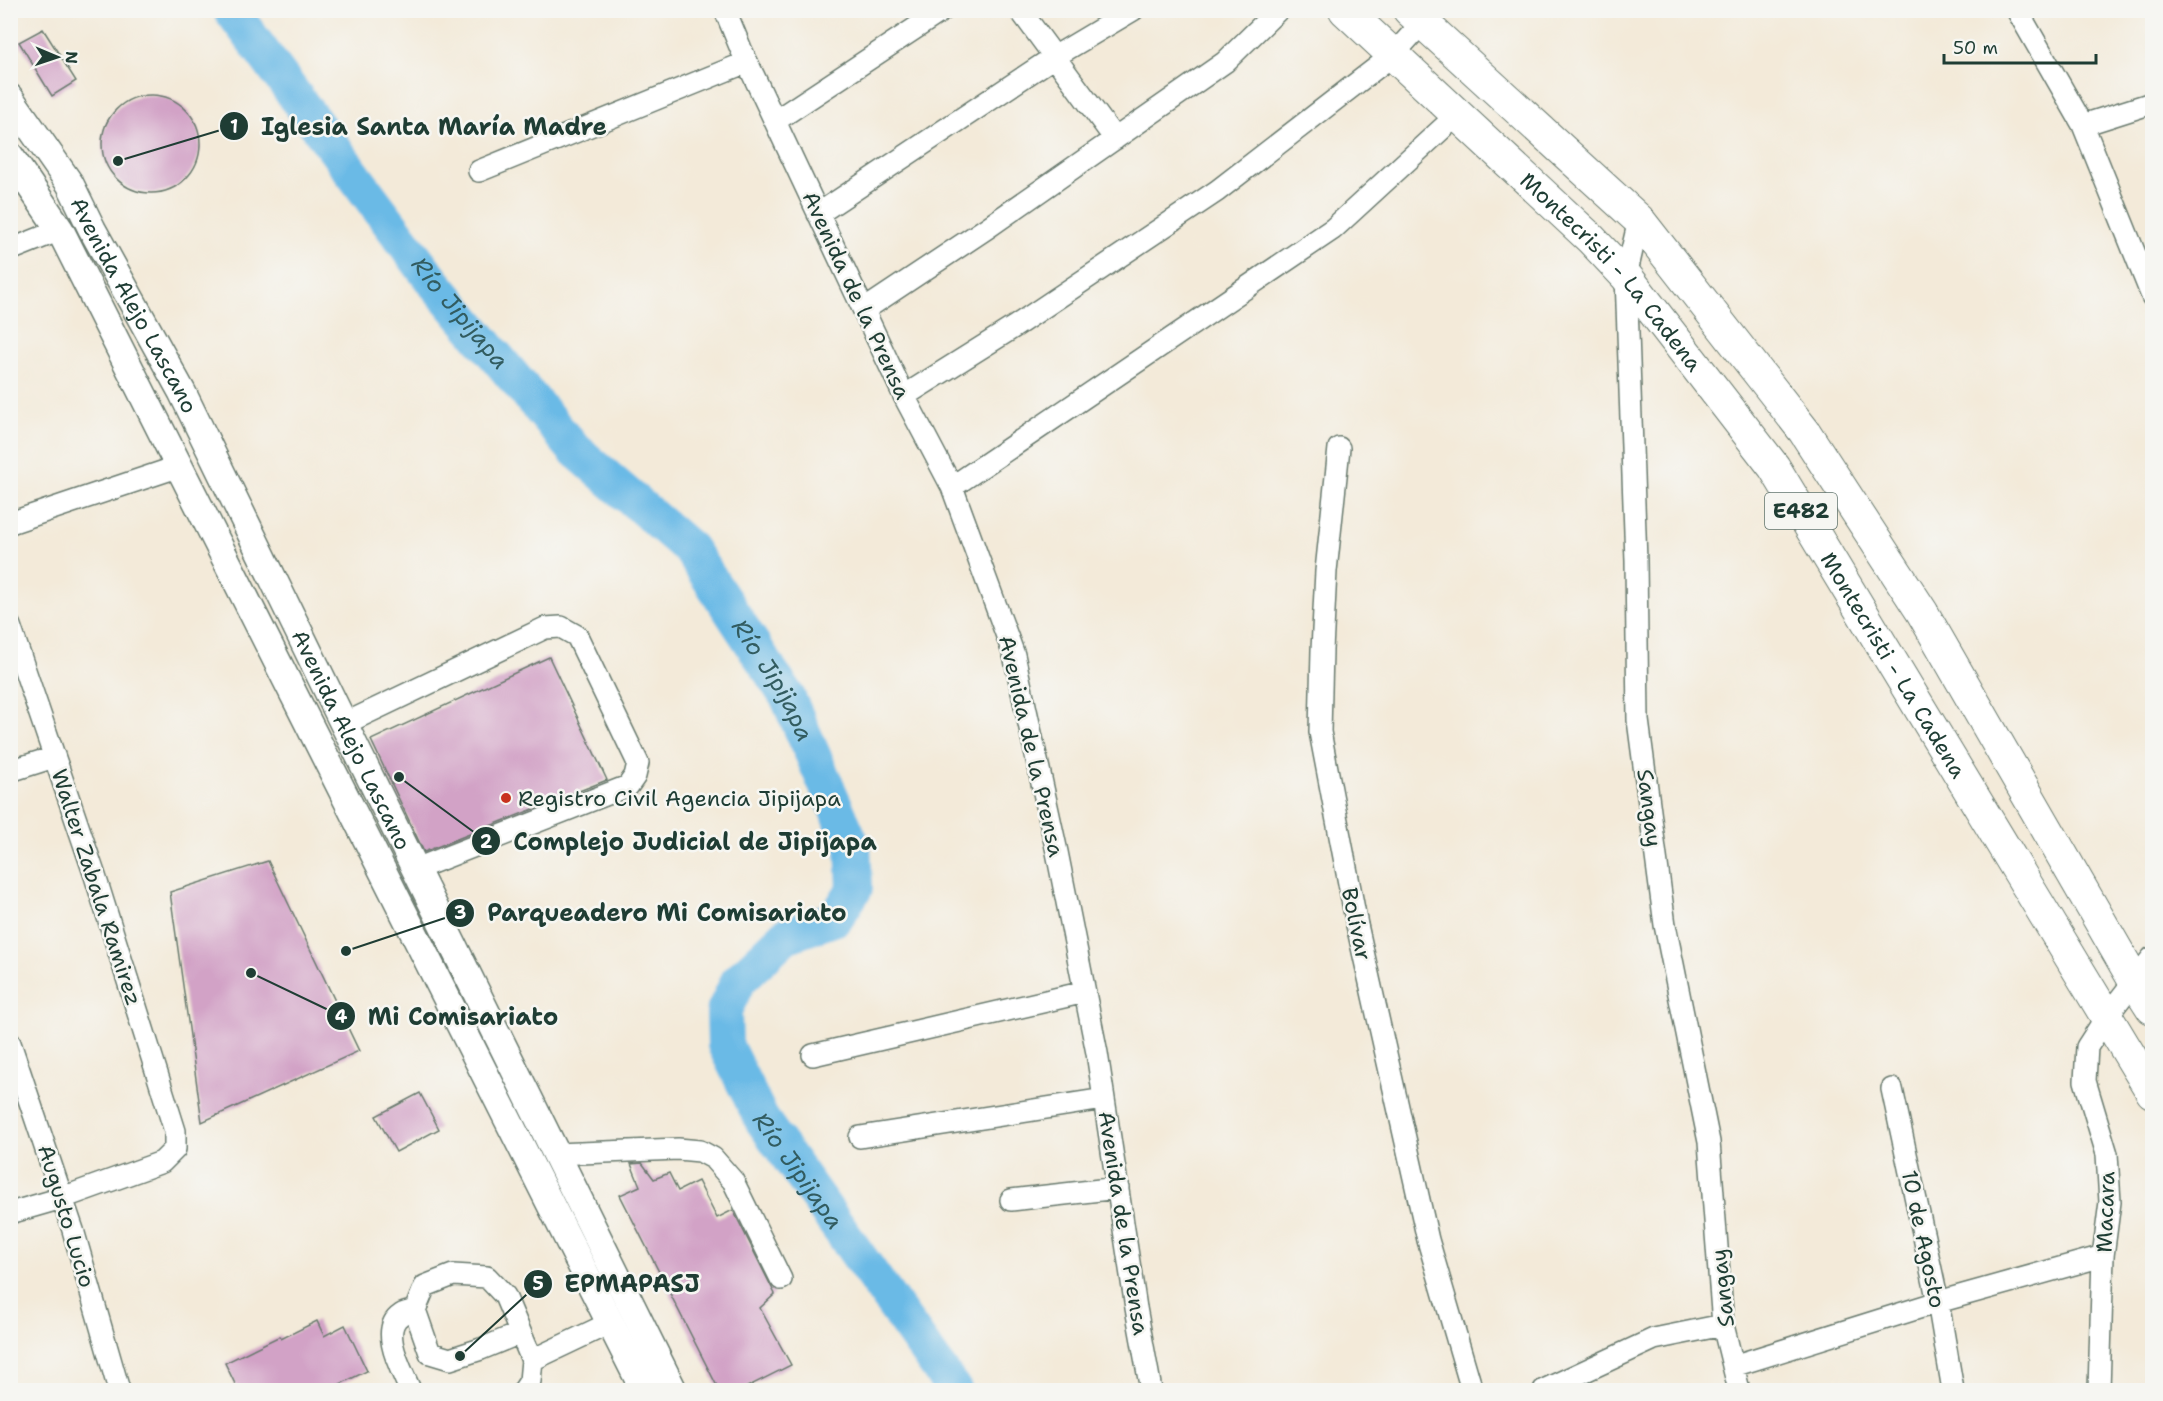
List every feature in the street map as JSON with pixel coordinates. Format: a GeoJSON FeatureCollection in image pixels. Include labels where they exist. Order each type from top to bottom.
{"type":"FeatureCollection","features":[{"type":"Feature","properties":{"kind":"highway","name":"Montecristi - La Cadena"},"geometry":{"type":"LineString","coordinates":[[1345,10],[1591,239],[1626,276],[1774,467],[2152,1092]]}},
{"type":"Feature","properties":{"kind":"highway","name":"Montecristi - La Cadena"},"geometry":{"type":"LineString","coordinates":[[1416,17],[1639,220],[1811,441],[1922,612],[2144,969],[2152,1008]]}},
{"type":"Feature","properties":{"kind":"main road","name":"Avenida Alejo Lascano"},"geometry":{"type":"LineString","coordinates":[[10,98],[70,184],[182,392],[673,1390]]}},
{"type":"Feature","properties":{"kind":"main road","name":"Avenida Alejo Lascano"},"geometry":{"type":"LineString","coordinates":[[10,156],[60,230],[644,1390]]}},
{"type":"Feature","properties":{"kind":"street","name":"Avenida de la Prensa"},"geometry":{"type":"LineString","coordinates":[[725,10],[747,62],[904,396],[952,486],[1014,655],[1058,852],[1085,992],[1151,1390]]}},
{"type":"Feature","properties":{"kind":"street"},"geometry":{"type":"LineString","coordinates":[[775,121],[943,10]]}},
{"type":"Feature","properties":{"kind":"street"},"geometry":{"type":"LineString","coordinates":[[1020,10],[1115,139]]}},
{"type":"Feature","properties":{"kind":"street"},"geometry":{"type":"LineString","coordinates":[[818,214],[1054,57],[1133,10]]}},
{"type":"Feature","properties":{"kind":"street"},"geometry":{"type":"LineString","coordinates":[[864,310],[987,228],[1225,62],[1278,10]]}},
{"type":"Feature","properties":{"kind":"street"},"geometry":{"type":"LineString","coordinates":[[2017,10],[2083,125],[2144,247],[2152,296]]}},
{"type":"Feature","properties":{"kind":"street"},"geometry":{"type":"LineString","coordinates":[[904,396],[1014,327],[1216,191],[1394,55],[1416,17]]}},
{"type":"Feature","properties":{"kind":"street"},"geometry":{"type":"LineString","coordinates":[[479,171],[747,62]]}},
{"type":"Feature","properties":{"kind":"street"},"geometry":{"type":"LineString","coordinates":[[2083,125],[2152,103]]}},
{"type":"Feature","properties":{"kind":"street"},"geometry":{"type":"LineString","coordinates":[[952,486],[1333,229],[1458,115]]}},
{"type":"Feature","properties":{"kind":"street","name":"Sangay"},"geometry":{"type":"LineString","coordinates":[[1639,220],[1626,276],[1636,561],[1638,720],[1665,925],[1709,1142],[1723,1325],[1739,1390]]}},
{"type":"Feature","properties":{"kind":"street"},"geometry":{"type":"LineString","coordinates":[[10,250],[60,230]]}},
{"type":"Feature","properties":{"kind":"street","name":"Bolívar"},"geometry":{"type":"LineString","coordinates":[[1339,448],[1326,571],[1320,732],[1357,925],[1428,1240],[1472,1390]]}},
{"type":"Feature","properties":{"kind":"street"},"geometry":{"type":"LineString","coordinates":[[10,523],[177,466]]}},
{"type":"Feature","properties":{"kind":"street","name":"Walter Zabala Ramirez"},"geometry":{"type":"LineString","coordinates":[[10,626],[95,876],[175,1131],[176,1149],[162,1162],[62,1198]]}},
{"type":"Feature","properties":{"kind":"street"},"geometry":{"type":"LineString","coordinates":[[344,724],[545,628],[561,627],[577,636],[638,763],[628,786],[416,869]]}},
{"type":"Feature","properties":{"kind":"street"},"geometry":{"type":"LineString","coordinates":[[10,771],[54,757]]}},
{"type":"Feature","properties":{"kind":"street","name":"Macara"},"geometry":{"type":"LineString","coordinates":[[2099,1390],[2103,1256],[2110,1202],[2107,1155],[2085,1081],[2087,1047],[2107,1016],[2144,969]]}},
{"type":"Feature","properties":{"kind":"street"},"geometry":{"type":"LineString","coordinates":[[813,1055],[1085,992]]}},
{"type":"Feature","properties":{"kind":"street","name":"Augusto Lucio"},"geometry":{"type":"LineString","coordinates":[[10,1044],[62,1198],[119,1390]]}},
{"type":"Feature","properties":{"kind":"street","name":"10 de Agosto"},"geometry":{"type":"LineString","coordinates":[[1892,1089],[1938,1302],[1953,1390]]}},
{"type":"Feature","properties":{"kind":"street"},"geometry":{"type":"LineString","coordinates":[[860,1137],[1104,1099]]}},
{"type":"Feature","properties":{"kind":"street"},"geometry":{"type":"LineString","coordinates":[[556,1154],[678,1149],[700,1151],[713,1158],[733,1181],[781,1279]]}},
{"type":"Feature","properties":{"kind":"street"},"geometry":{"type":"LineString","coordinates":[[1011,1200],[1118,1188]]}},
{"type":"Feature","properties":{"kind":"street"},"geometry":{"type":"LineString","coordinates":[[10,1213],[62,1198]]}},
{"type":"Feature","properties":{"kind":"street"},"geometry":{"type":"LineString","coordinates":[[1733,1366],[1938,1302],[2103,1256]]}},
{"type":"Feature","properties":{"kind":"street"},"geometry":{"type":"LineString","coordinates":[[520,1333],[450,1359],[429,1353],[415,1310],[425,1286],[453,1275],[486,1277],[505,1296],[532,1360],[530,1381],[524,1390]]}},
{"type":"Feature","properties":{"kind":"street"},"geometry":{"type":"LineString","coordinates":[[410,1390],[391,1343],[392,1326],[400,1315],[415,1310]]}},
{"type":"Feature","properties":{"kind":"street"},"geometry":{"type":"LineString","coordinates":[[532,1360],[610,1323]]}},
{"type":"Feature","properties":{"kind":"street"},"geometry":{"type":"LineString","coordinates":[[1544,1390],[1654,1339],[1723,1325]]}},
{"type":"Feature","properties":{"kind":"building"},"geometry":{"type":"Polygon","coordinates":[[[43,29],[76,81],[52,96],[19,42],[43,29]]]}},
{"type":"Feature","properties":{"kind":"building"},"geometry":{"type":"Polygon","coordinates":[[[151,95],[161,96],[178,103],[192,117],[199,134],[199,154],[192,171],[178,185],[161,192],[151,193],[141,192],[124,185],[110,171],[103,154],[102,144],[103,134],[110,117],[124,103],[141,96],[151,95]]]}},
{"type":"Feature","properties":{"kind":"building"},"geometry":{"type":"Polygon","coordinates":[[[549,657],[607,780],[424,852],[371,740],[549,657]]]}},
{"type":"Feature","properties":{"kind":"building"},"geometry":{"type":"Polygon","coordinates":[[[268,861],[359,1051],[202,1122],[170,892],[268,861]]]}},
{"type":"Feature","properties":{"kind":"building"},"geometry":{"type":"Polygon","coordinates":[[[420,1093],[439,1129],[396,1152],[376,1116],[420,1093]]]}},
{"type":"Feature","properties":{"kind":"building"},"geometry":{"type":"Polygon","coordinates":[[[642,1163],[654,1179],[669,1173],[678,1191],[698,1181],[717,1218],[733,1210],[775,1294],[760,1308],[791,1365],[741,1390],[719,1390],[620,1195],[640,1186],[631,1164],[642,1163]]]}},
{"type":"Feature","properties":{"kind":"building"},"geometry":{"type":"Polygon","coordinates":[[[317,1321],[324,1336],[345,1325],[367,1371],[328,1390],[238,1390],[225,1363],[317,1321]]]}},
{"type":"Feature","properties":{"kind":"waterway","name":"Río Jipijapa"},"geometry":{"type":"LineString","coordinates":[[231,10],[432,280],[573,448],[690,549],[788,698],[853,847],[855,888],[836,918],[785,936],[738,981],[724,1011],[725,1045],[762,1120],[954,1390]]}},
{"type":"Feature","properties":{"kind":"place","name":"Iglesia Santa María Madre"},"geometry":{"type":"Point","coordinates":[118,161]}},
{"type":"Feature","properties":{"kind":"place","name":"Complejo Judicial de Jipijapa"},"geometry":{"type":"Point","coordinates":[399,777]}},
{"type":"Feature","properties":{"kind":"place","name":"Registro Civil Agencia Jipijapa"},"geometry":{"type":"Point","coordinates":[506,798]}},
{"type":"Feature","properties":{"kind":"place","name":"Parqueadero Mi Comisariato"},"geometry":{"type":"Point","coordinates":[346,951]}},
{"type":"Feature","properties":{"kind":"place","name":"Mi Comisariato"},"geometry":{"type":"Point","coordinates":[251,973]}},
{"type":"Feature","properties":{"kind":"place","name":"EPMAPASJ"},"geometry":{"type":"Point","coordinates":[460,1356]}}]}
